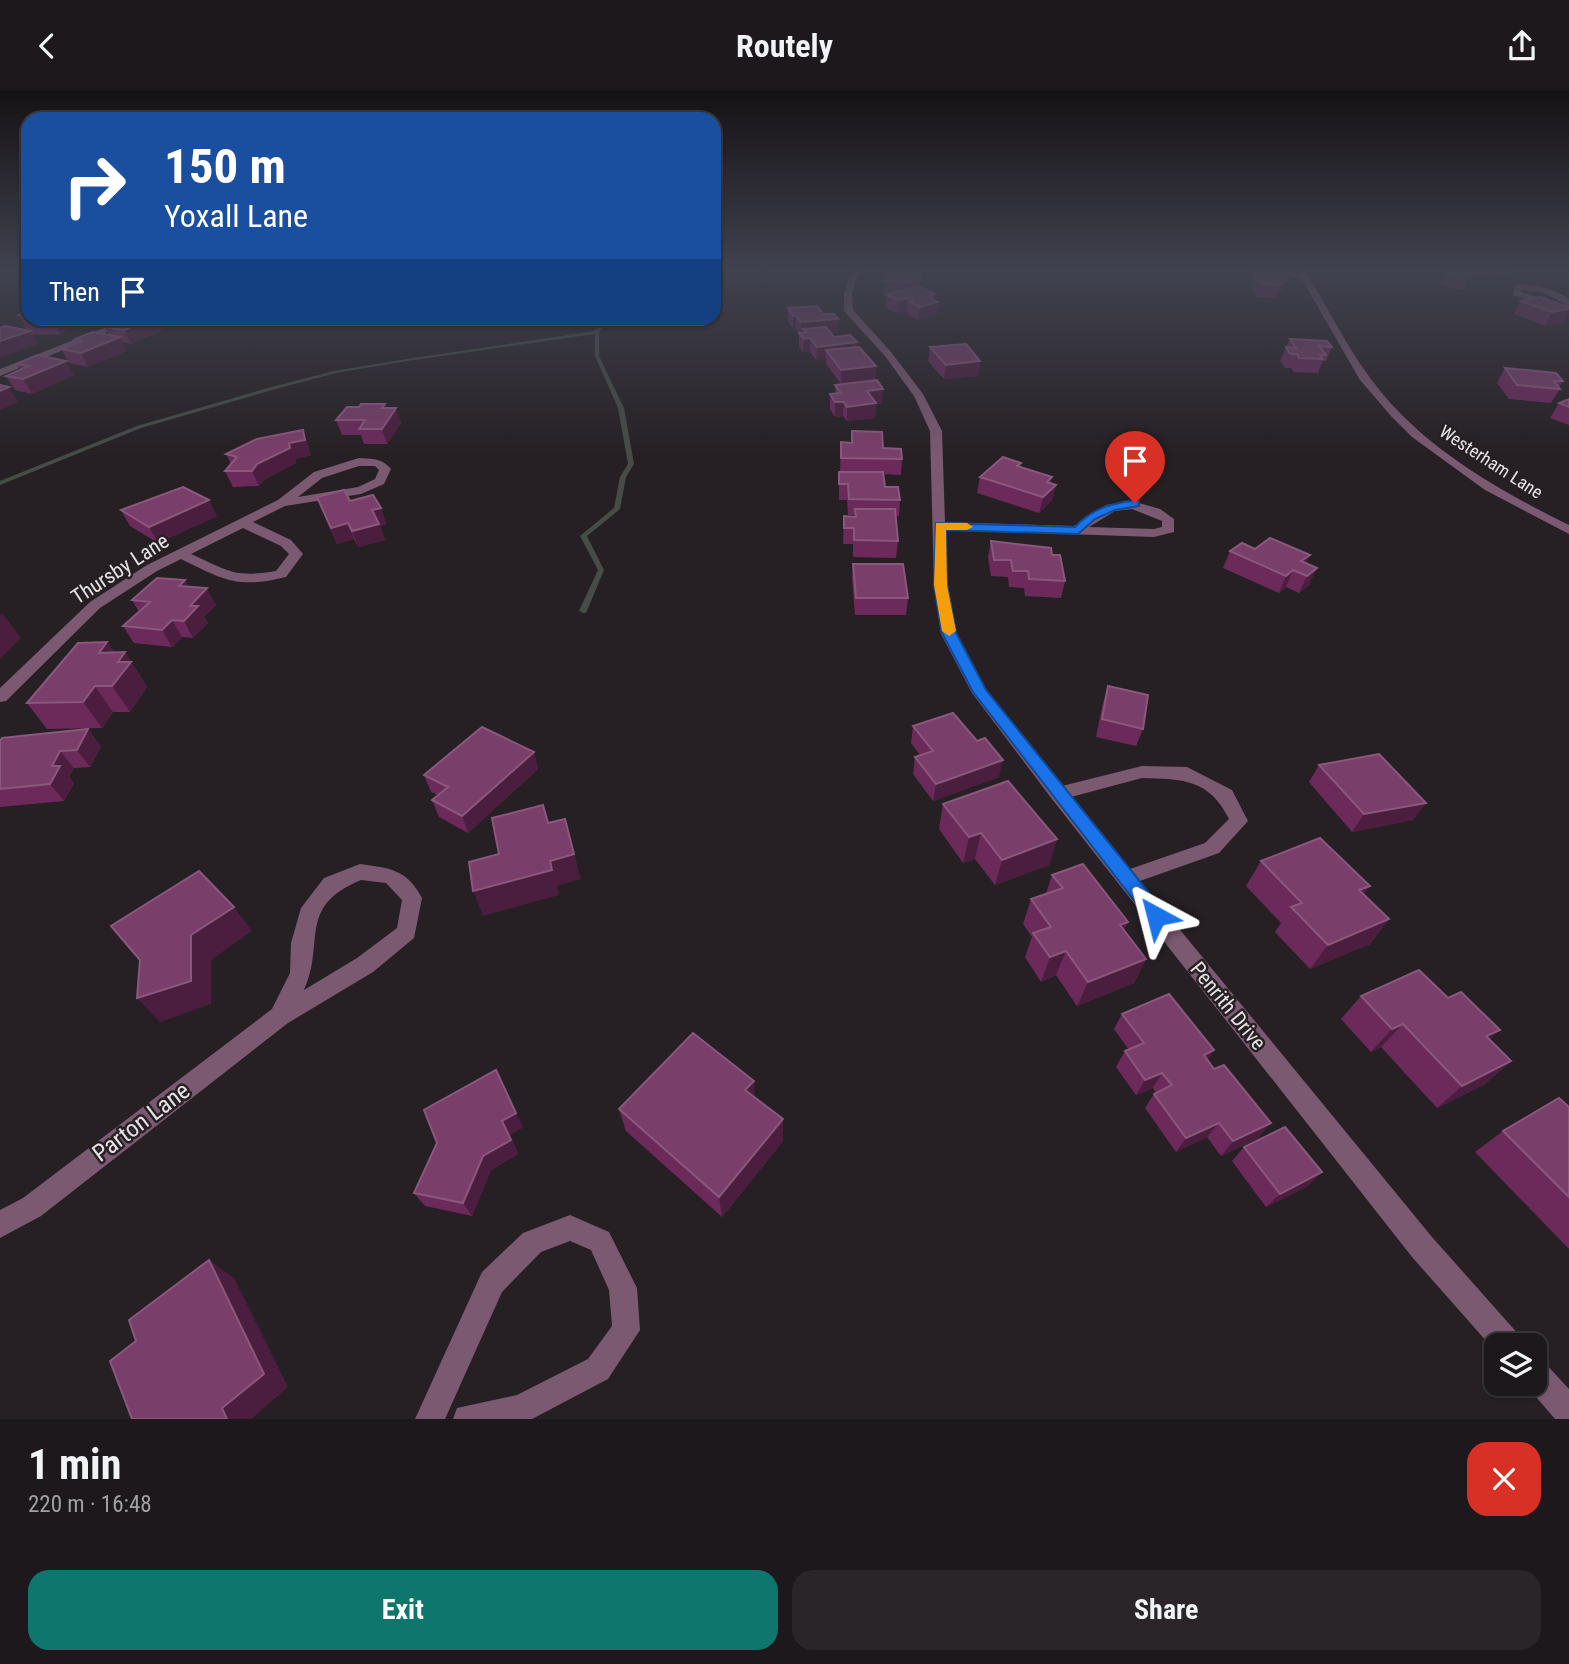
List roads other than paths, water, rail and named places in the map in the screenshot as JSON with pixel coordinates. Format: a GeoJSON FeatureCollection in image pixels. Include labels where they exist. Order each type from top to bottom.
{"type":"FeatureCollection","features":[{"type":"Feature","properties":{"kind":"street"},"geometry":{"type":"LineString","coordinates":[[0,373],[104,331]]}},
{"type":"Feature","properties":{"kind":"street","name":"Penrith Drive"},"geometry":{"type":"LineString","coordinates":[[867,331],[919,396],[936,431],[941,585],[949,633],[980,692],[1422,1247],[1498,1333]]}},
{"type":"Feature","properties":{"kind":"street","name":"Westerham Lane"},"geometry":{"type":"LineString","coordinates":[[1334,331],[1375,392],[1404,423],[1443,456],[1569,530]]}},
{"type":"Feature","properties":{"kind":"street","name":"Thursby Lane"},"geometry":{"type":"LineString","coordinates":[[0,697],[95,605],[152,568],[282,503],[318,475],[359,461],[378,463],[385,469],[380,481],[361,490],[282,503]]}},
{"type":"Feature","properties":{"kind":"street"},"geometry":{"type":"LineString","coordinates":[[940,526],[1154,533],[1169,529],[1168,519],[1153,509],[1135,503],[1112,507],[1091,517],[1078,530]]}},
{"type":"Feature","properties":{"kind":"street"},"geometry":{"type":"LineString","coordinates":[[179,553],[226,575],[247,580],[281,573],[296,554],[286,543],[242,522]]}},
{"type":"Feature","properties":{"kind":"street"},"geometry":{"type":"LineString","coordinates":[[1059,794],[1142,772],[1187,773],[1226,795],[1239,821],[1212,848],[1127,878]]}},
{"type":"Feature","properties":{"kind":"street","name":"Parton Lane"},"geometry":{"type":"LineString","coordinates":[[0,1225],[32,1206],[280,1016],[365,965],[407,932],[412,898],[392,876],[360,872],[331,884],[308,914],[302,943],[301,973],[280,1016]]}},
{"type":"Feature","properties":{"kind":"street"},"geometry":{"type":"LineString","coordinates":[[430,1419],[492,1282],[532,1242],[570,1228],[600,1241],[623,1288],[626,1330],[598,1369],[520,1409],[468,1419]]}},
{"type":"Feature","properties":{"kind":"street"},"geometry":{"type":"LineString","coordinates":[[1547,1387],[1569,1412]]}},
{"type":"Feature","properties":{"kind":"waterway"},"geometry":{"type":"LineString","coordinates":[[0,483],[139,427],[336,372],[597,332]]}},
{"type":"Feature","properties":{"kind":"waterway"},"geometry":{"type":"LineString","coordinates":[[583,611],[601,570],[583,536],[617,509],[623,477],[631,464],[621,408],[597,356],[597,332]]}}]}
